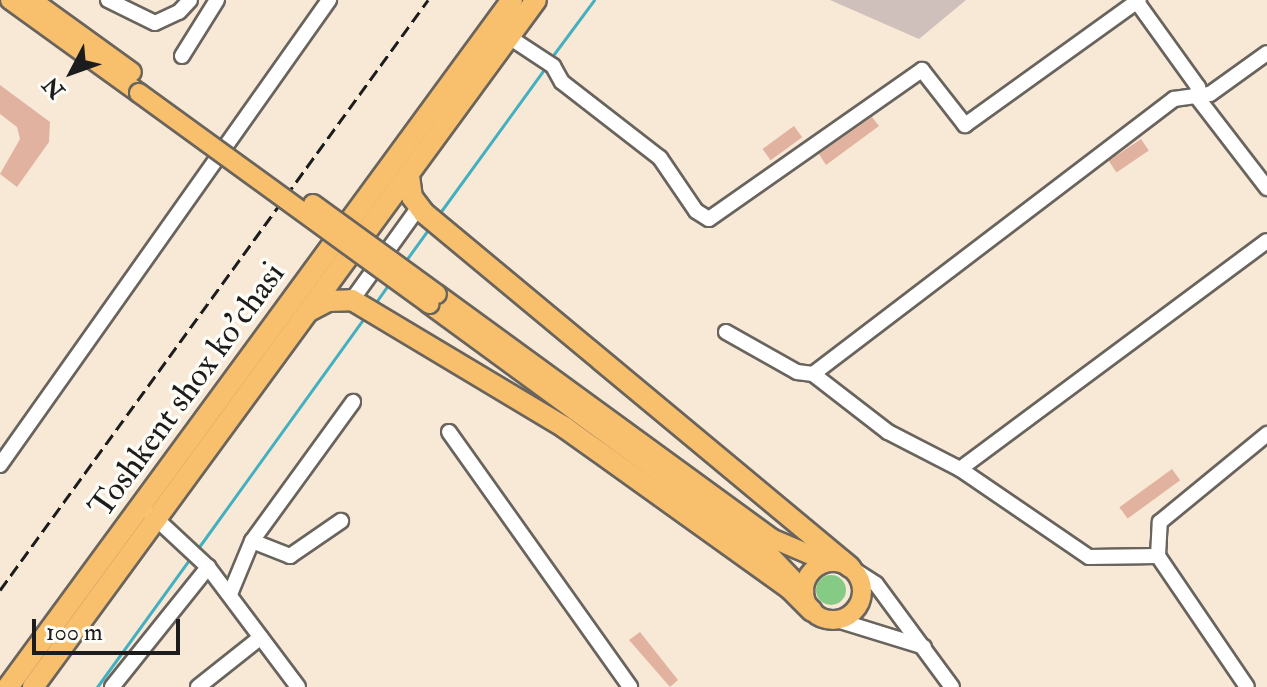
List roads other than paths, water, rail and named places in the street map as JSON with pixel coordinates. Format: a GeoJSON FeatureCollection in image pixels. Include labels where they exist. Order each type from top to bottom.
{"type":"FeatureCollection","features":[{"type":"Feature","properties":{"kind":"highway"},"geometry":{"type":"LineString","coordinates":[[430,129],[512,0]]}},
{"type":"Feature","properties":{"kind":"highway"},"geometry":{"type":"LineString","coordinates":[[430,129],[509,37],[536,0]]}},
{"type":"Feature","properties":{"kind":"highway","name":"Toshkent shox ko'chasi"},"geometry":{"type":"LineString","coordinates":[[33,687],[159,520],[409,176],[430,129]]}},
{"type":"Feature","properties":{"kind":"highway","name":"Toshkent shox ko'chasi"},"geometry":{"type":"LineString","coordinates":[[8,687],[141,506],[430,129]]}},
{"type":"Feature","properties":{"kind":"highway"},"geometry":{"type":"LineString","coordinates":[[409,176],[421,210],[850,567]]}},
{"type":"Feature","properties":{"kind":"highway"},"geometry":{"type":"LineString","coordinates":[[311,310],[328,301],[355,302],[564,427],[777,580],[812,611]]}},
{"type":"Feature","properties":{"kind":"main road"},"geometry":{"type":"LineString","coordinates":[[10,0],[143,88]]}},
{"type":"Feature","properties":{"kind":"main road"},"geometry":{"type":"LineString","coordinates":[[32,0],[143,88],[433,299],[771,538],[827,562],[850,567],[860,581],[861,598],[852,613],[837,620],[812,611],[804,591],[765,550],[433,299]]}},
{"type":"Feature","properties":{"kind":"main road"},"geometry":{"type":"LineString","coordinates":[[804,591],[812,571],[827,562]]}},
{"type":"Feature","properties":{"kind":"street"},"geometry":{"type":"LineString","coordinates":[[108,0],[155,23],[179,12],[190,0]]}},
{"type":"Feature","properties":{"kind":"street"},"geometry":{"type":"LineString","coordinates":[[182,56],[217,0]]}},
{"type":"Feature","properties":{"kind":"street"},"geometry":{"type":"LineString","coordinates":[[0,465],[329,0]]}},
{"type":"Feature","properties":{"kind":"street"},"geometry":{"type":"LineString","coordinates":[[509,37],[549,63],[562,82],[660,158],[696,211],[709,219],[922,70],[965,125],[1138,1],[1198,87],[1197,97],[1267,188]]}},
{"type":"Feature","properties":{"kind":"street"},"geometry":{"type":"LineString","coordinates":[[813,374],[1174,99],[1210,94],[1267,53]]}},
{"type":"Feature","properties":{"kind":"street"},"geometry":{"type":"LineString","coordinates":[[355,302],[421,210]]}},
{"type":"Feature","properties":{"kind":"street"},"geometry":{"type":"LineString","coordinates":[[960,469],[1267,241]]}},
{"type":"Feature","properties":{"kind":"street"},"geometry":{"type":"LineString","coordinates":[[726,332],[797,372],[813,374],[888,432],[960,469],[1089,557],[1158,556]]}},
{"type":"Feature","properties":{"kind":"street"},"geometry":{"type":"LineString","coordinates":[[230,594],[252,541],[353,402]]}},
{"type":"Feature","properties":{"kind":"street"},"geometry":{"type":"LineString","coordinates":[[449,432],[630,687]]}},
{"type":"Feature","properties":{"kind":"street"},"geometry":{"type":"LineString","coordinates":[[1247,687],[1158,556],[1160,522],[1267,434]]}},
{"type":"Feature","properties":{"kind":"street"},"geometry":{"type":"LineString","coordinates":[[141,506],[204,562],[298,687]]}},
{"type":"Feature","properties":{"kind":"street"},"geometry":{"type":"LineString","coordinates":[[252,541],[290,556],[341,521]]}},
{"type":"Feature","properties":{"kind":"street"},"geometry":{"type":"LineString","coordinates":[[112,687],[204,562]]}},
{"type":"Feature","properties":{"kind":"street"},"geometry":{"type":"LineString","coordinates":[[850,567],[876,584],[952,687]]}},
{"type":"Feature","properties":{"kind":"street"},"geometry":{"type":"LineString","coordinates":[[837,620],[924,648]]}},
{"type":"Feature","properties":{"kind":"street"},"geometry":{"type":"LineString","coordinates":[[198,687],[261,637]]}},
{"type":"Feature","properties":{"kind":"waterway"},"geometry":{"type":"LineString","coordinates":[[551,58],[594,0]]}},
{"type":"Feature","properties":{"kind":"waterway"},"geometry":{"type":"LineString","coordinates":[[439,214],[545,68]]}},
{"type":"Feature","properties":{"kind":"waterway"},"geometry":{"type":"LineString","coordinates":[[404,263],[430,227]]}},
{"type":"Feature","properties":{"kind":"waterway"},"geometry":{"type":"LineString","coordinates":[[374,305],[388,285]]}},
{"type":"Feature","properties":{"kind":"waterway"},"geometry":{"type":"LineString","coordinates":[[196,551],[365,317]]}},
{"type":"Feature","properties":{"kind":"waterway"},"geometry":{"type":"LineString","coordinates":[[97,687],[191,557]]}},
{"type":"Feature","properties":{"kind":"railway"},"geometry":{"type":"LineString","coordinates":[[0,590],[428,0]]}}]}
